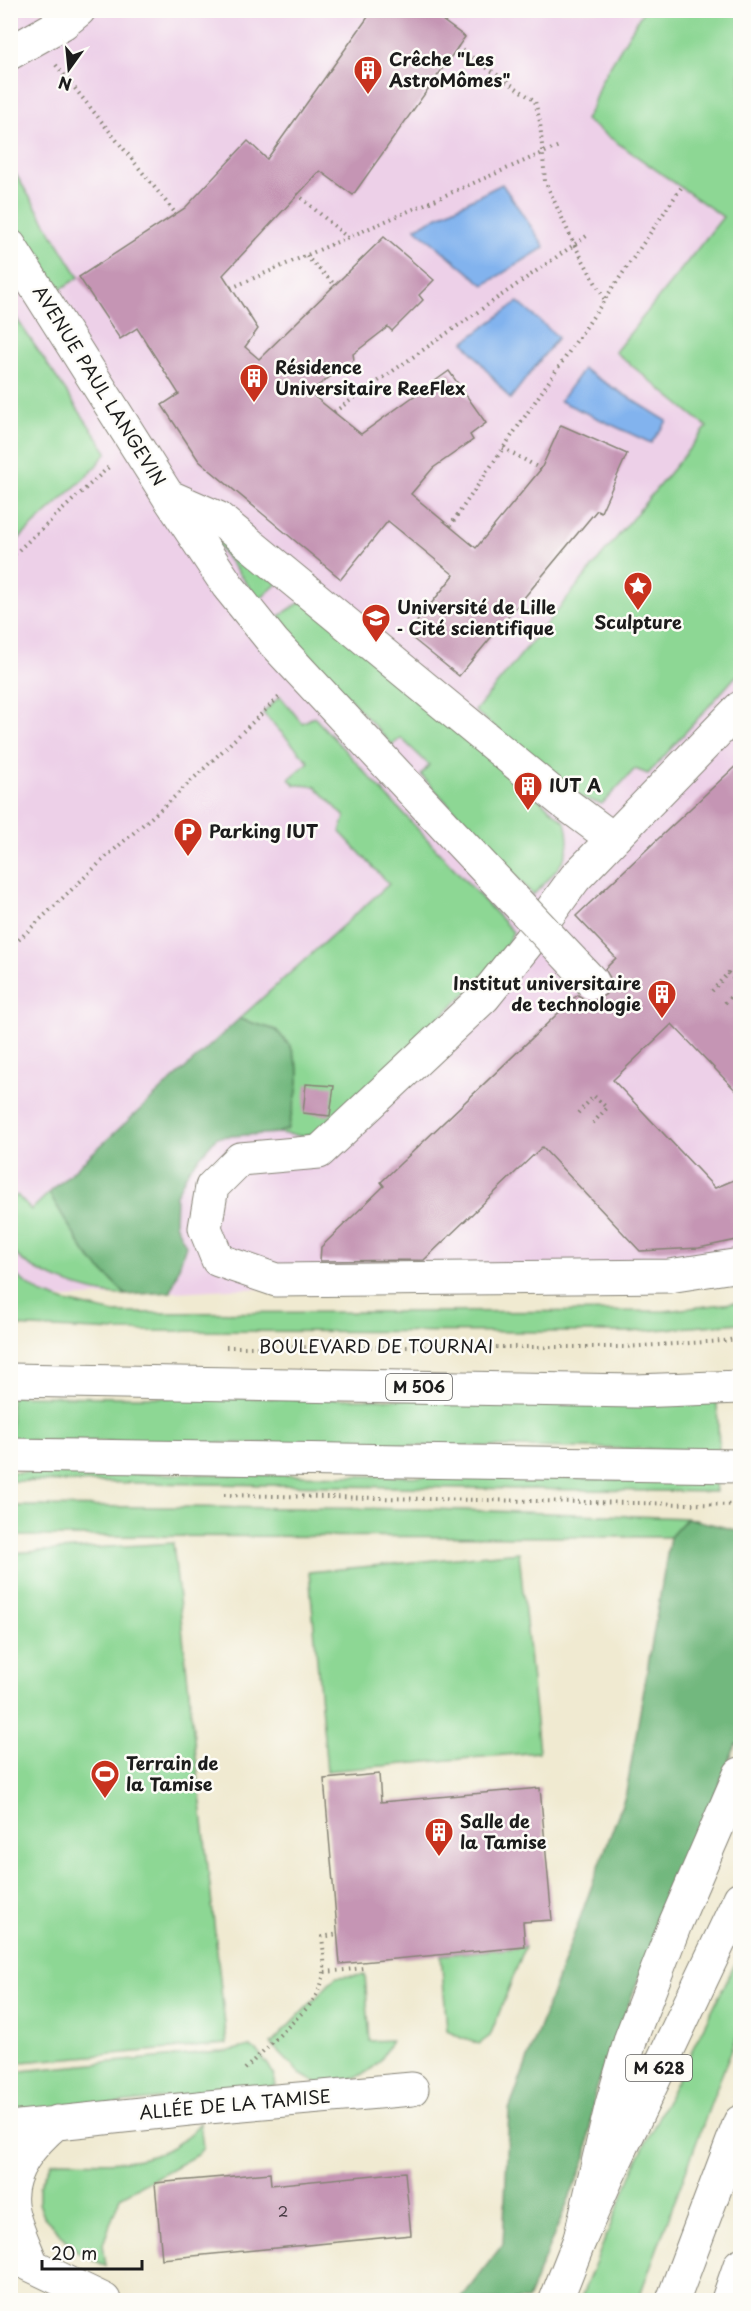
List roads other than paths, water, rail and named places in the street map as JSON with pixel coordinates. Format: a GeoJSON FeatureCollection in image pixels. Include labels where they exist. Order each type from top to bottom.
{"type":"FeatureCollection","features":[{"type":"Feature","properties":{"kind":"main road"},"geometry":{"type":"LineString","coordinates":[[10,53],[63,23],[79,10]]}},
{"type":"Feature","properties":{"kind":"main road","name":"AVENUE PAUL LANGEVIN"},"geometry":{"type":"LineString","coordinates":[[10,246],[168,496],[228,586],[274,643],[592,982]]}},
{"type":"Feature","properties":{"kind":"main road"},"geometry":{"type":"LineString","coordinates":[[168,496],[218,518],[562,801],[613,839]]}},
{"type":"Feature","properties":{"kind":"main road"},"geometry":{"type":"LineString","coordinates":[[741,708],[575,878],[484,997],[319,1152],[240,1160],[212,1187],[205,1228],[218,1260],[276,1280],[669,1276],[741,1265]]}},
{"type":"Feature","properties":{"kind":"main road","name":"BOULEVARD DE TOURNAI"},"geometry":{"type":"LineString","coordinates":[[10,1380],[636,1391],[741,1386]]}},
{"type":"Feature","properties":{"kind":"main road"},"geometry":{"type":"LineString","coordinates":[[10,1455],[741,1466]]}},
{"type":"Feature","properties":{"kind":"main road"},"geometry":{"type":"LineString","coordinates":[[580,2240],[612,2104],[631,2038],[675,1924],[741,1774]]}},
{"type":"Feature","properties":{"kind":"main road","name":"M 628"},"geometry":{"type":"LineString","coordinates":[[556,2301],[606,2178],[741,1898]]}},
{"type":"Feature","properties":{"kind":"main road","name":"ALLÉE DE LA TAMISE"},"geometry":{"type":"LineString","coordinates":[[10,2128],[412,2089]]}},
{"type":"Feature","properties":{"kind":"main road"},"geometry":{"type":"LineString","coordinates":[[57,2122],[42,2133],[18,2166],[10,2204],[18,2260],[104,2301]]}},
{"type":"Feature","properties":{"kind":"main road"},"geometry":{"type":"LineString","coordinates":[[673,2301],[741,2122]]}},
{"type":"Feature","properties":{"kind":"main road"},"geometry":{"type":"LineString","coordinates":[[728,2301],[741,2265]]}},
{"type":"Feature","properties":{"kind":"water"},"geometry":{"type":"Polygon","coordinates":[[[502,184],[545,247],[484,285],[415,228],[502,184]]]}},
{"type":"Feature","properties":{"kind":"water"},"geometry":{"type":"Polygon","coordinates":[[[518,302],[558,337],[510,399],[464,342],[518,302]]]}},
{"type":"Feature","properties":{"kind":"water"},"geometry":{"type":"Polygon","coordinates":[[[583,369],[667,421],[651,443],[560,401],[583,369]]]}},
{"type":"Feature","properties":{"kind":"place","name":"Crêche \"Les AstroMômes\""},"geometry":{"type":"Point","coordinates":[368,96]}},
{"type":"Feature","properties":{"kind":"place","name":"Résidence Universitaire ReeFlex"},"geometry":{"type":"Point","coordinates":[254,404]}},
{"type":"Feature","properties":{"kind":"place","name":"Sculpture"},"geometry":{"type":"Point","coordinates":[638,612]}},
{"type":"Feature","properties":{"kind":"place","name":"Université de Lille ‐ Cité scientifique"},"geometry":{"type":"Point","coordinates":[376,644]}},
{"type":"Feature","properties":{"kind":"place","name":"IUT A"},"geometry":{"type":"Point","coordinates":[528,812]}},
{"type":"Feature","properties":{"kind":"place","name":"Parking IUT"},"geometry":{"type":"Point","coordinates":[188,858]}},
{"type":"Feature","properties":{"kind":"place","name":"Institut universitaire de technologie"},"geometry":{"type":"Point","coordinates":[662,1020]}},
{"type":"Feature","properties":{"kind":"place","name":"Terrain de la Tamise"},"geometry":{"type":"Point","coordinates":[105,1800]}},
{"type":"Feature","properties":{"kind":"place","name":"Salle de la Tamise"},"geometry":{"type":"Point","coordinates":[439,1858]}}]}
